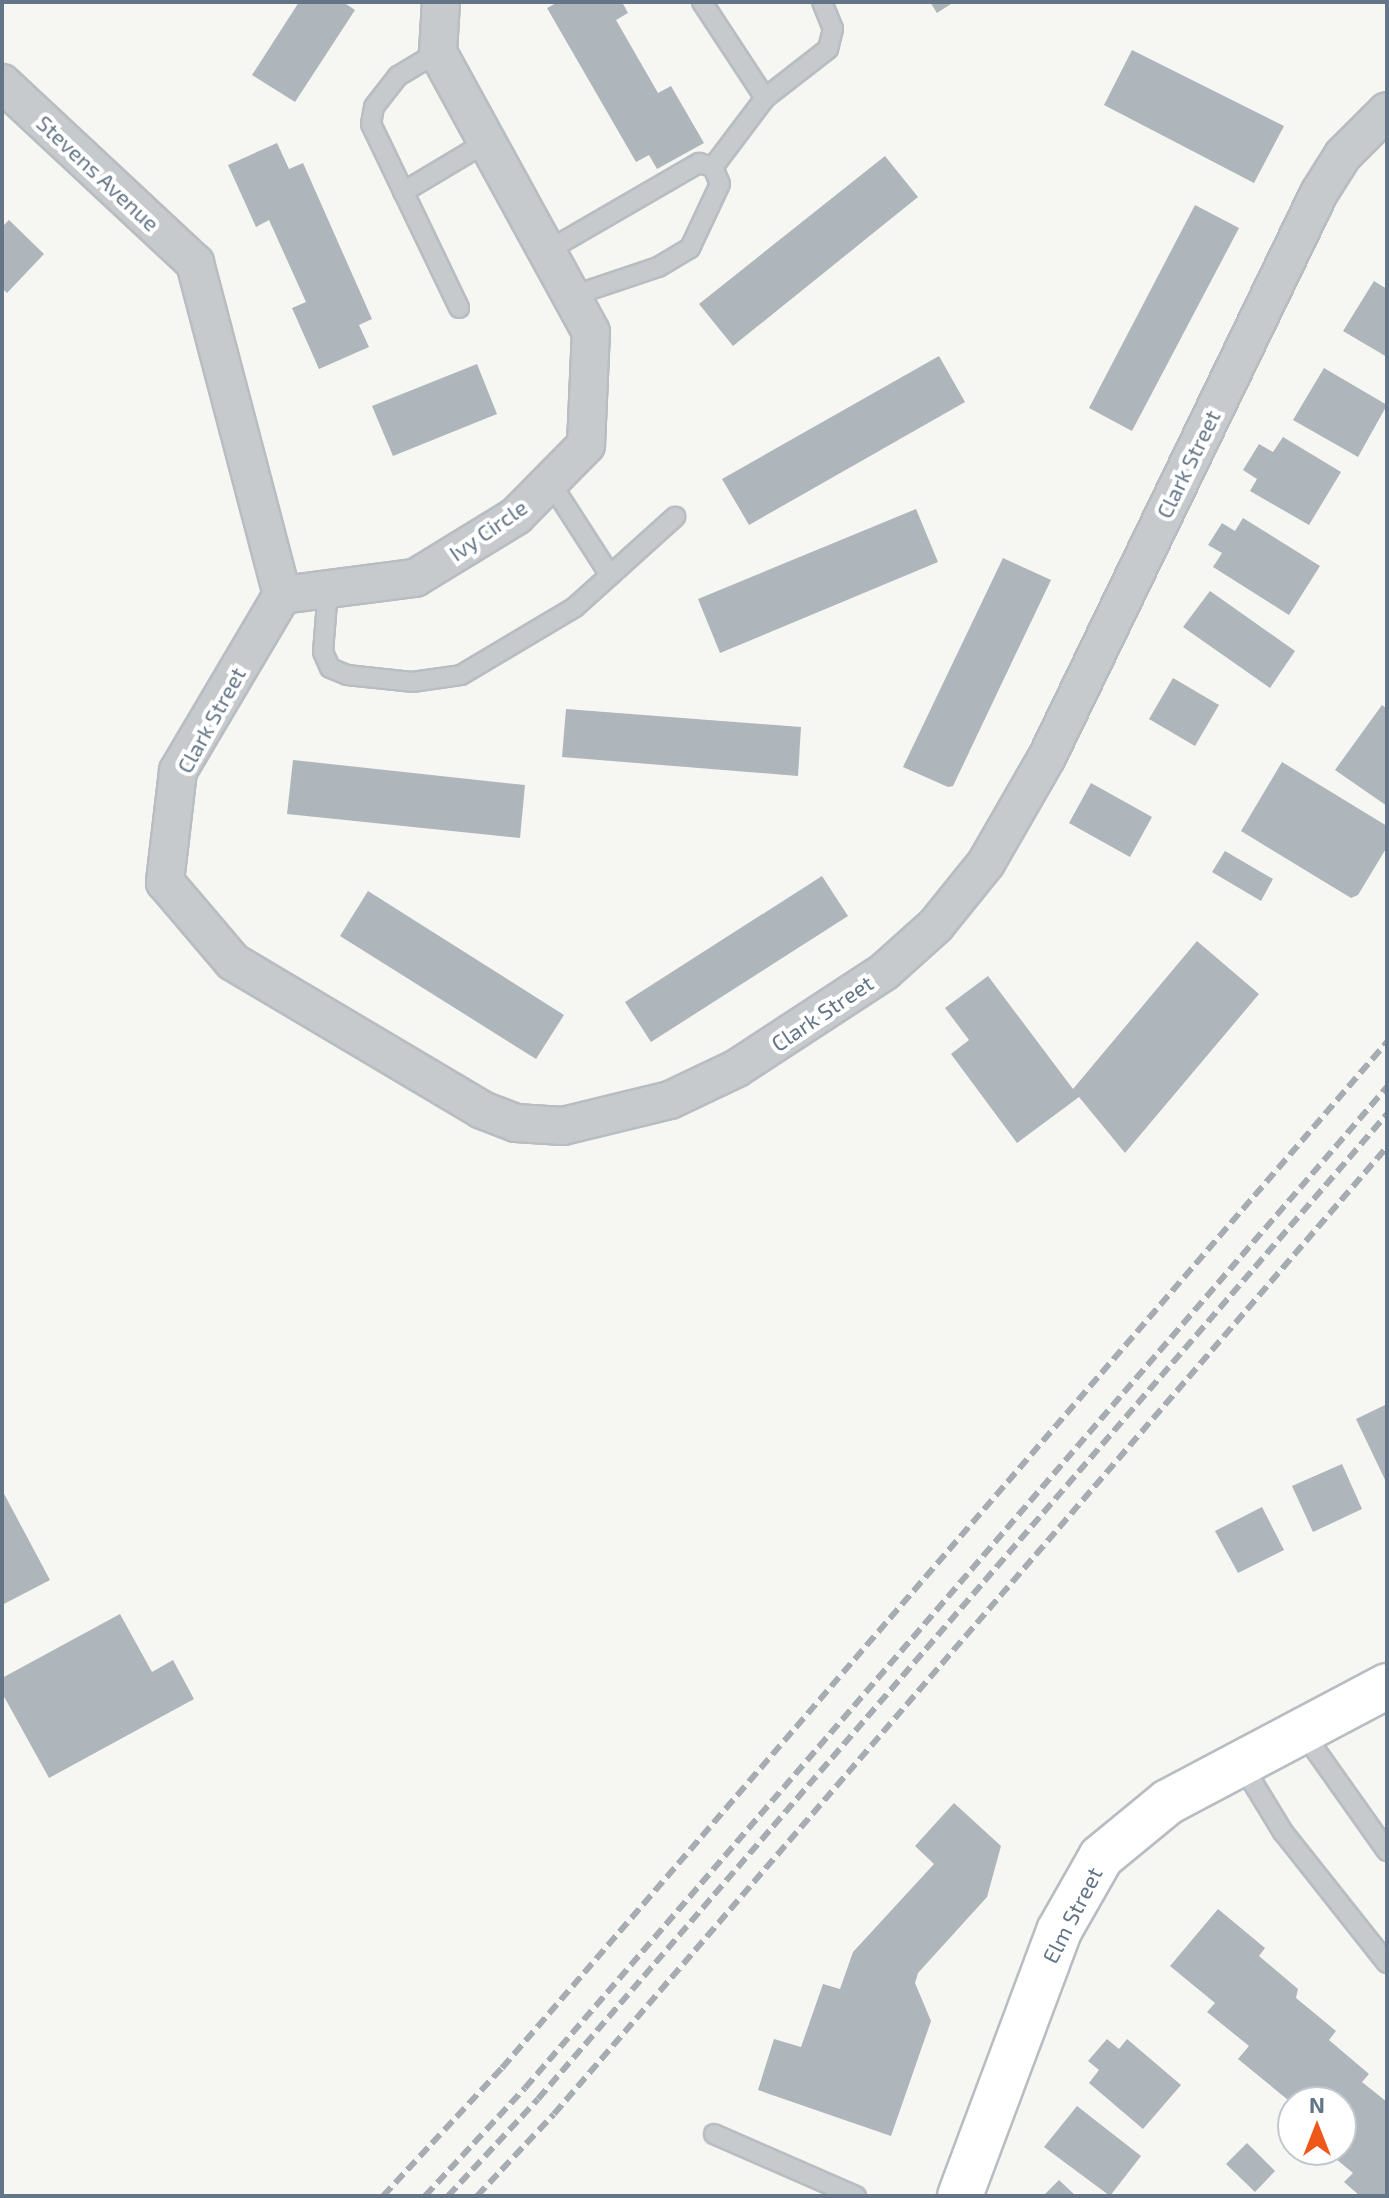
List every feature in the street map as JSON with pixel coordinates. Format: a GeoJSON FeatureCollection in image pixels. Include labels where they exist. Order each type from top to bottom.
{"type":"FeatureCollection","features":[{"type":"Feature","properties":{"kind":"main road","name":"Elm Street"},"geometry":{"type":"LineString","coordinates":[[960,2196],[1059,1931],[1101,1857],[1168,1802],[1387,1686]]}},
{"type":"Feature","properties":{"kind":"street"},"geometry":{"type":"LineString","coordinates":[[438,52],[441,2]]}},
{"type":"Feature","properties":{"kind":"street","name":"Ivy Circle"},"geometry":{"type":"LineString","coordinates":[[282,595],[415,578],[516,516],[586,445],[591,332],[438,52]]}},
{"type":"Feature","properties":{"kind":"street","name":"Stevens Avenue"},"geometry":{"type":"LineString","coordinates":[[2,83],[195,263],[282,595]]}},
{"type":"Feature","properties":{"kind":"street","name":"Clark Street"},"geometry":{"type":"LineString","coordinates":[[282,595],[178,771],[165,882],[233,962],[482,1110],[516,1123],[563,1126],[670,1100],[737,1068],[885,971],[936,925],[986,863],[1047,757],[1319,193],[1343,155],[1387,111]]}},
{"type":"Feature","properties":{"kind":"lane"},"geometry":{"type":"LineString","coordinates":[[702,2],[765,98]]}},
{"type":"Feature","properties":{"kind":"lane"},"geometry":{"type":"LineString","coordinates":[[713,167],[765,98],[828,49],[833,29],[822,2]]}},
{"type":"Feature","properties":{"kind":"lane"},"geometry":{"type":"LineString","coordinates":[[438,52],[398,76],[374,107],[371,124],[459,308]]}},
{"type":"Feature","properties":{"kind":"lane"},"geometry":{"type":"LineString","coordinates":[[403,192],[487,142]]}},
{"type":"Feature","properties":{"kind":"lane"},"geometry":{"type":"LineString","coordinates":[[547,251],[699,163],[713,167]]}},
{"type":"Feature","properties":{"kind":"lane"},"geometry":{"type":"LineString","coordinates":[[572,296],[658,267],[690,248],[720,184],[713,167]]}},
{"type":"Feature","properties":{"kind":"lane"},"geometry":{"type":"LineString","coordinates":[[550,482],[610,575]]}},
{"type":"Feature","properties":{"kind":"lane"},"geometry":{"type":"LineString","coordinates":[[328,590],[323,652],[330,668],[347,675],[412,682],[461,675],[575,607],[675,517]]}},
{"type":"Feature","properties":{"kind":"lane"},"geometry":{"type":"LineString","coordinates":[[1302,1731],[1387,1851]]}},
{"type":"Feature","properties":{"kind":"lane"},"geometry":{"type":"LineString","coordinates":[[1241,1763],[1283,1832],[1387,1963]]}},
{"type":"Feature","properties":{"kind":"lane"},"geometry":{"type":"LineString","coordinates":[[714,2134],[856,2196]]}},
{"type":"Feature","properties":{"kind":"building"},"geometry":{"type":"Polygon","coordinates":[[[299,2],[343,2],[355,10],[295,102],[252,75],[299,2]]]}},
{"type":"Feature","properties":{"kind":"building"},"geometry":{"type":"Polygon","coordinates":[[[558,2],[622,2],[628,13],[616,20],[658,93],[671,86],[704,143],[657,169],[649,155],[636,162],[547,8],[558,2]]]}},
{"type":"Feature","properties":{"kind":"building"},"geometry":{"type":"Polygon","coordinates":[[[930,2],[954,2],[937,13],[930,2]]]}},
{"type":"Feature","properties":{"kind":"building"},"geometry":{"type":"Polygon","coordinates":[[[1132,50],[1284,126],[1254,183],[1104,105],[1132,50]]]}},
{"type":"Feature","properties":{"kind":"building"},"geometry":{"type":"Polygon","coordinates":[[[277,143],[289,169],[303,163],[372,319],[359,325],[369,347],[319,369],[292,308],[306,302],[269,220],[256,227],[228,165],[277,143]]]}},
{"type":"Feature","properties":{"kind":"building"},"geometry":{"type":"Polygon","coordinates":[[[885,156],[918,197],[733,346],[699,304],[885,156]]]}},
{"type":"Feature","properties":{"kind":"building"},"geometry":{"type":"Polygon","coordinates":[[[1195,205],[1239,228],[1132,431],[1089,408],[1195,205]]]}},
{"type":"Feature","properties":{"kind":"building"},"geometry":{"type":"Polygon","coordinates":[[[9,220],[44,254],[7,293],[2,288],[2,227],[9,220]]]}},
{"type":"Feature","properties":{"kind":"building"},"geometry":{"type":"Polygon","coordinates":[[[1374,281],[1387,289],[1387,357],[1343,331],[1374,281]]]}},
{"type":"Feature","properties":{"kind":"building"},"geometry":{"type":"Polygon","coordinates":[[[939,356],[965,402],[749,525],[722,479],[939,356]]]}},
{"type":"Feature","properties":{"kind":"building"},"geometry":{"type":"Polygon","coordinates":[[[477,364],[497,414],[393,456],[372,406],[477,364]]]}},
{"type":"Feature","properties":{"kind":"building"},"geometry":{"type":"Polygon","coordinates":[[[1324,368],[1387,405],[1358,457],[1293,420],[1324,368]]]}},
{"type":"Feature","properties":{"kind":"building"},"geometry":{"type":"Polygon","coordinates":[[[1283,437],[1341,472],[1309,525],[1250,491],[1257,479],[1243,470],[1259,444],[1273,452],[1283,437]]]}},
{"type":"Feature","properties":{"kind":"building"},"geometry":{"type":"Polygon","coordinates":[[[916,509],[938,562],[720,653],[698,599],[916,509]]]}},
{"type":"Feature","properties":{"kind":"building"},"geometry":{"type":"Polygon","coordinates":[[[1243,518],[1320,566],[1289,615],[1213,567],[1222,553],[1208,545],[1222,523],[1235,531],[1243,518]]]}},
{"type":"Feature","properties":{"kind":"building"},"geometry":{"type":"Polygon","coordinates":[[[1003,558],[1051,580],[953,786],[948,787],[903,767],[1003,558]]]}},
{"type":"Feature","properties":{"kind":"building"},"geometry":{"type":"Polygon","coordinates":[[[1210,591],[1295,651],[1270,688],[1183,627],[1210,591]]]}},
{"type":"Feature","properties":{"kind":"building"},"geometry":{"type":"Polygon","coordinates":[[[1173,678],[1219,705],[1195,746],[1149,719],[1173,678]]]}},
{"type":"Feature","properties":{"kind":"building"},"geometry":{"type":"Polygon","coordinates":[[[1382,705],[1387,709],[1387,806],[1335,770],[1382,705]]]}},
{"type":"Feature","properties":{"kind":"building"},"geometry":{"type":"Polygon","coordinates":[[[566,709],[801,727],[798,776],[562,757],[566,709]]]}},
{"type":"Feature","properties":{"kind":"building"},"geometry":{"type":"Polygon","coordinates":[[[293,760],[525,785],[520,838],[287,814],[293,760]]]}},
{"type":"Feature","properties":{"kind":"building"},"geometry":{"type":"Polygon","coordinates":[[[1282,762],[1387,826],[1387,847],[1358,895],[1351,898],[1241,831],[1282,762]]]}},
{"type":"Feature","properties":{"kind":"building"},"geometry":{"type":"Polygon","coordinates":[[[1091,783],[1152,817],[1130,857],[1069,823],[1091,783]]]}},
{"type":"Feature","properties":{"kind":"building"},"geometry":{"type":"Polygon","coordinates":[[[1225,851],[1273,879],[1261,901],[1212,872],[1225,851]]]}},
{"type":"Feature","properties":{"kind":"building"},"geometry":{"type":"Polygon","coordinates":[[[822,876],[848,916],[651,1042],[625,1002],[822,876]]]}},
{"type":"Feature","properties":{"kind":"building"},"geometry":{"type":"Polygon","coordinates":[[[368,891],[564,1015],[536,1059],[340,936],[368,891]]]}},
{"type":"Feature","properties":{"kind":"building"},"geometry":{"type":"Polygon","coordinates":[[[1197,941],[1259,994],[1125,1153],[1079,1097],[1017,1143],[951,1054],[969,1040],[945,1008],[988,976],[1073,1089],[1197,941]]]}},
{"type":"Feature","properties":{"kind":"building"},"geometry":{"type":"Polygon","coordinates":[[[1387,1404],[1387,1484],[1356,1419],[1387,1404]]]}},
{"type":"Feature","properties":{"kind":"building"},"geometry":{"type":"Polygon","coordinates":[[[1342,1464],[1362,1509],[1313,1532],[1292,1486],[1342,1464]]]}},
{"type":"Feature","properties":{"kind":"building"},"geometry":{"type":"Polygon","coordinates":[[[2,1490],[50,1580],[2,1605],[2,1490]]]}},
{"type":"Feature","properties":{"kind":"building"},"geometry":{"type":"Polygon","coordinates":[[[1262,1507],[1284,1550],[1238,1573],[1215,1531],[1262,1507]]]}},
{"type":"Feature","properties":{"kind":"building"},"geometry":{"type":"Polygon","coordinates":[[[120,1614],[152,1672],[173,1660],[194,1699],[49,1778],[2,1693],[2,1678],[120,1614]]]}},
{"type":"Feature","properties":{"kind":"building"},"geometry":{"type":"Polygon","coordinates":[[[954,1803],[1001,1846],[987,1897],[918,1973],[915,1983],[931,2021],[891,2136],[758,2090],[774,2039],[801,2047],[823,1984],[840,1989],[853,1952],[934,1864],[915,1846],[954,1803]]]}},
{"type":"Feature","properties":{"kind":"building"},"geometry":{"type":"Polygon","coordinates":[[[1218,1909],[1265,1948],[1259,1956],[1298,1989],[1296,1998],[1336,2031],[1329,2040],[1369,2074],[1362,2082],[1387,2102],[1387,2196],[1360,2196],[1344,2182],[1353,2173],[1344,2166],[1357,2166],[1357,2086],[1277,2086],[1277,2091],[1238,2059],[1249,2046],[1207,2012],[1215,2003],[1170,1966],[1218,1909]]]}},
{"type":"Feature","properties":{"kind":"building"},"geometry":{"type":"Polygon","coordinates":[[[1107,2039],[1119,2049],[1127,2039],[1181,2085],[1143,2129],[1089,2083],[1099,2070],[1088,2061],[1107,2039]]]}},
{"type":"Feature","properties":{"kind":"building"},"geometry":{"type":"Polygon","coordinates":[[[1077,2106],[1141,2156],[1110,2196],[1044,2147],[1077,2106]]]}},
{"type":"Feature","properties":{"kind":"building"},"geometry":{"type":"Polygon","coordinates":[[[1247,2143],[1275,2171],[1255,2192],[1226,2164],[1247,2143]]]}},
{"type":"Feature","properties":{"kind":"building"},"geometry":{"type":"Polygon","coordinates":[[[1059,2180],[1076,2196],[1043,2196],[1059,2180]]]}},
{"type":"Feature","properties":{"kind":"railway"},"geometry":{"type":"LineString","coordinates":[[383,2196],[502,2068],[1387,1042]]}},
{"type":"Feature","properties":{"kind":"railway"},"geometry":{"type":"LineString","coordinates":[[425,2196],[525,2088],[1387,1087]]}},
{"type":"Feature","properties":{"kind":"railway"},"geometry":{"type":"LineString","coordinates":[[448,2196],[538,2099],[1387,1114]]}},
{"type":"Feature","properties":{"kind":"railway"},"geometry":{"type":"LineString","coordinates":[[477,2196],[554,2114],[1387,1147]]}}]}
